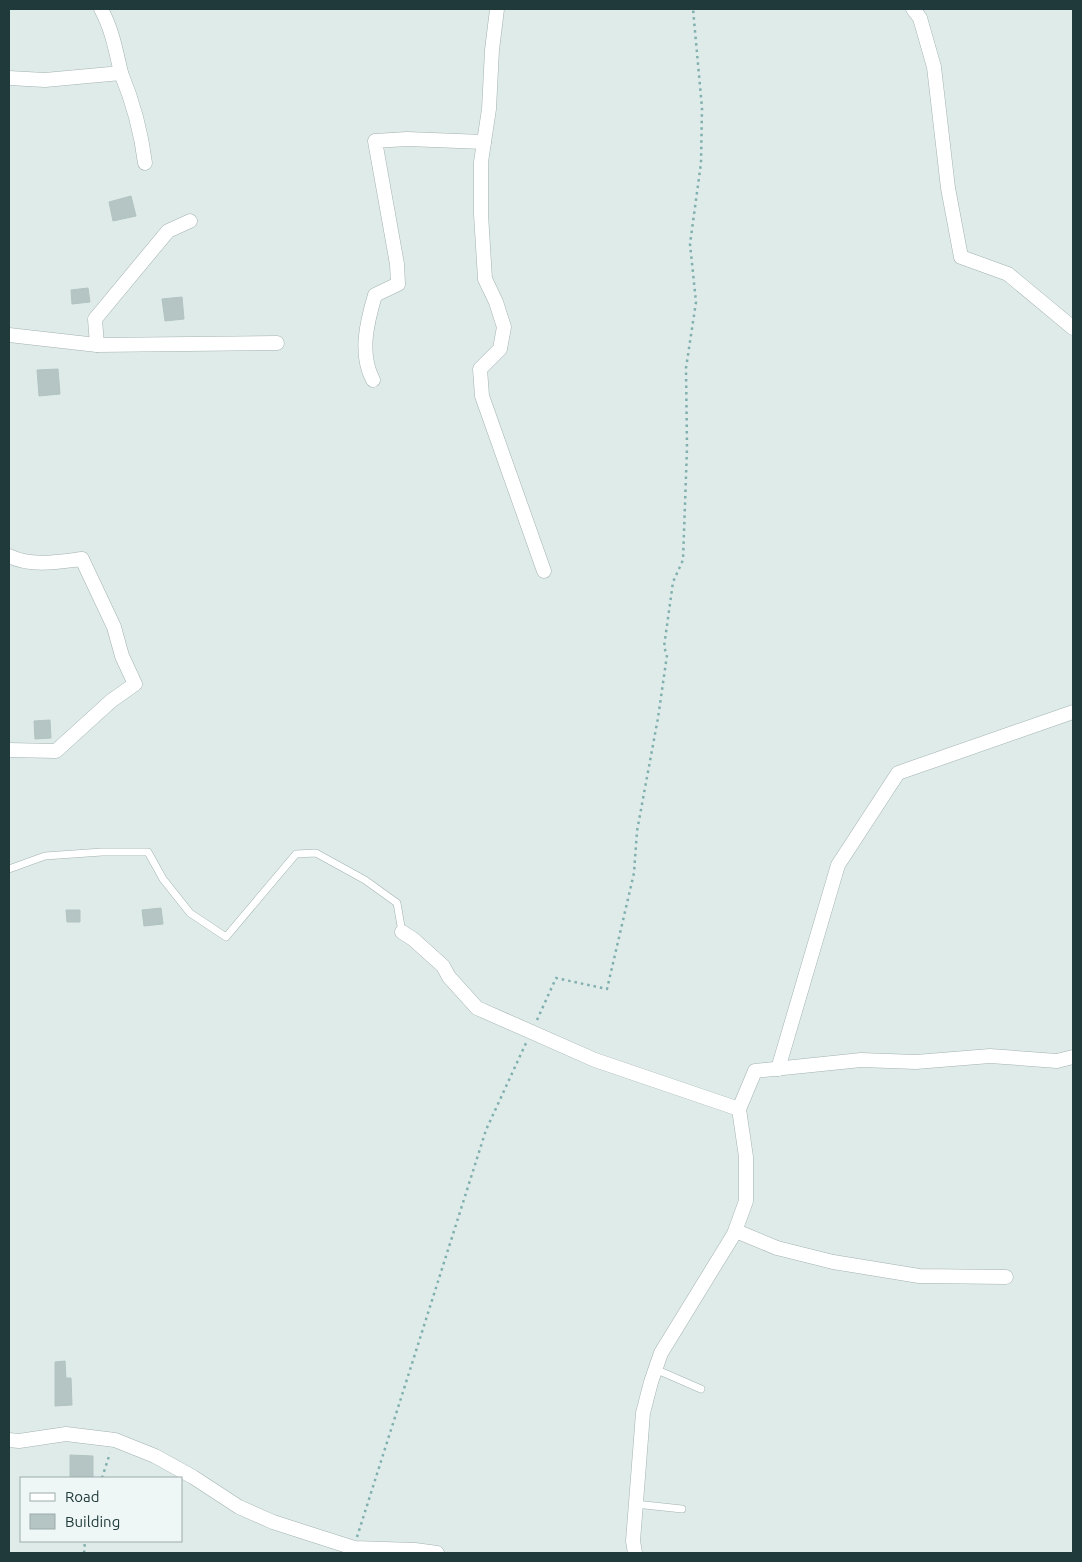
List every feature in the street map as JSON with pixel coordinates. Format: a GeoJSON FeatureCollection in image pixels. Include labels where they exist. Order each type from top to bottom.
{"type":"FeatureCollection","features":[{"type":"Feature","properties":{"kind":"street"},"geometry":{"type":"LineString","coordinates":[[101,9],[106,18],[122,73],[134,104],[142,138],[145,163]]}},
{"type":"Feature","properties":{"kind":"street"},"geometry":{"type":"LineString","coordinates":[[497,9],[492,50],[489,109],[481,162],[481,214],[485,279],[496,302],[504,326],[500,349],[480,369],[482,396],[544,571]]}},
{"type":"Feature","properties":{"kind":"street"},"geometry":{"type":"LineString","coordinates":[[913,9],[920,18],[934,67],[948,188],[961,257],[1008,274],[1073,328]]}},
{"type":"Feature","properties":{"kind":"street"},"geometry":{"type":"LineString","coordinates":[[9,78],[45,80],[122,73]]}},
{"type":"Feature","properties":{"kind":"street"},"geometry":{"type":"LineString","coordinates":[[373,380],[367,370],[365,342],[367,323],[375,296],[398,284],[394,246],[375,141],[407,139],[484,142]]}},
{"type":"Feature","properties":{"kind":"street"},"geometry":{"type":"LineString","coordinates":[[97,345],[95,319],[168,231],[190,221]]}},
{"type":"Feature","properties":{"kind":"street"},"geometry":{"type":"LineString","coordinates":[[9,335],[97,345],[277,342]]}},
{"type":"Feature","properties":{"kind":"street"},"geometry":{"type":"LineString","coordinates":[[9,556],[19,562],[82,559],[114,628],[122,656],[135,684],[111,701],[56,751],[9,750]]}},
{"type":"Feature","properties":{"kind":"street"},"geometry":{"type":"LineString","coordinates":[[778,1069],[838,865],[898,773],[1073,712]]}},
{"type":"Feature","properties":{"kind":"street"},"geometry":{"type":"LineString","coordinates":[[402,932],[413,939],[443,966],[449,977],[477,1008],[595,1060],[739,1109]]}},
{"type":"Feature","properties":{"kind":"street"},"geometry":{"type":"LineString","coordinates":[[635,1553],[633,1541],[635,1504],[643,1413],[661,1352],[736,1231],[746,1201],[746,1157],[739,1109],[755,1071],[861,1060],[916,1062],[990,1056],[1057,1062],[1073,1057]]}},
{"type":"Feature","properties":{"kind":"street"},"geometry":{"type":"LineString","coordinates":[[736,1231],[777,1248],[833,1262],[919,1276],[1006,1277]]}},
{"type":"Feature","properties":{"kind":"street"},"geometry":{"type":"LineString","coordinates":[[9,1440],[20,1441],[66,1434],[115,1440],[155,1456],[193,1477],[239,1507],[273,1522],[354,1548],[437,1553]]}},
{"type":"Feature","properties":{"kind":"lane"},"geometry":{"type":"LineString","coordinates":[[9,869],[45,856],[102,852],[148,852],[163,879],[190,913],[226,937],[296,854],[316,853],[364,880],[397,903],[402,932]]}},
{"type":"Feature","properties":{"kind":"lane"},"geometry":{"type":"LineString","coordinates":[[655,1369],[701,1389]]}},
{"type":"Feature","properties":{"kind":"lane"},"geometry":{"type":"LineString","coordinates":[[635,1504],[682,1509]]}},
{"type":"Feature","properties":{"kind":"path"},"geometry":{"type":"LineString","coordinates":[[354,1548],[486,1130],[556,978],[607,989],[634,873],[637,831],[658,718],[667,655],[664,647],[672,582],[683,560],[686,368],[696,302],[690,244],[701,162],[702,108],[693,9]]}},
{"type":"Feature","properties":{"kind":"path"},"geometry":{"type":"LineString","coordinates":[[102,1477],[115,1440]]}},
{"type":"Feature","properties":{"kind":"building"},"geometry":{"type":"Polygon","coordinates":[[[131,196],[136,216],[113,221],[109,202],[131,196]]]}},
{"type":"Feature","properties":{"kind":"building"},"geometry":{"type":"Polygon","coordinates":[[[88,288],[90,302],[72,304],[71,290],[88,288]]]}},
{"type":"Feature","properties":{"kind":"building"},"geometry":{"type":"Polygon","coordinates":[[[182,297],[184,319],[165,321],[162,299],[182,297]]]}},
{"type":"Feature","properties":{"kind":"building"},"geometry":{"type":"Polygon","coordinates":[[[58,369],[60,394],[39,396],[37,370],[58,369]]]}},
{"type":"Feature","properties":{"kind":"building"},"geometry":{"type":"Polygon","coordinates":[[[50,720],[51,738],[35,739],[34,721],[50,720]]]}},
{"type":"Feature","properties":{"kind":"building"},"geometry":{"type":"Polygon","coordinates":[[[161,908],[163,924],[144,926],[142,910],[161,908]]]}},
{"type":"Feature","properties":{"kind":"building"},"geometry":{"type":"Polygon","coordinates":[[[66,910],[80,910],[80,922],[67,922],[66,910]]]}},
{"type":"Feature","properties":{"kind":"building"},"geometry":{"type":"Polygon","coordinates":[[[65,1361],[66,1378],[71,1378],[72,1405],[55,1406],[55,1362],[65,1361]]]}},
{"type":"Feature","properties":{"kind":"building"},"geometry":{"type":"Polygon","coordinates":[[[70,1455],[93,1456],[93,1477],[70,1477],[70,1455]]]}}]}
